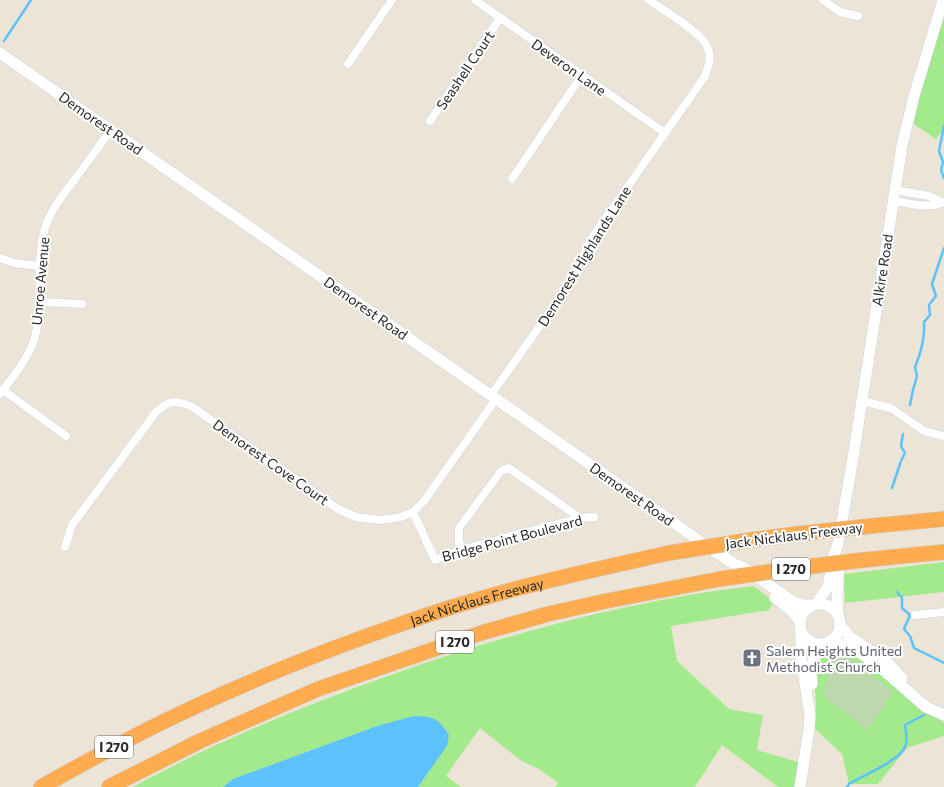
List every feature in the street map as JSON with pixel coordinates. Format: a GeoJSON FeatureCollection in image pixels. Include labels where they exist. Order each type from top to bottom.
{"type":"FeatureCollection","features":[{"type":"Feature","properties":{"kind":"highway","name":"Jack Nicklaus Freeway"},"geometry":{"type":"LineString","coordinates":[[41,787],[116,746],[187,710],[265,676],[398,625],[511,590],[669,553],[798,534],[944,519]]}},
{"type":"Feature","properties":{"kind":"highway","name":"I 270"},"geometry":{"type":"LineString","coordinates":[[108,787],[200,741],[318,689],[474,636],[548,614],[720,579],[863,560],[944,552]]}},
{"type":"Feature","properties":{"kind":"street"},"geometry":{"type":"LineString","coordinates":[[348,64],[392,0]]}},
{"type":"Feature","properties":{"kind":"street","name":"Deveron Lane"},"geometry":{"type":"LineString","coordinates":[[474,0],[665,133]]}},
{"type":"Feature","properties":{"kind":"street","name":"Demorest Highlands Lane"},"geometry":{"type":"LineString","coordinates":[[494,397],[571,282],[591,239],[705,76],[710,63],[707,44],[690,29],[649,0]]}},
{"type":"Feature","properties":{"kind":"street"},"geometry":{"type":"LineString","coordinates":[[823,0],[840,12],[858,16]]}},
{"type":"Feature","properties":{"kind":"street","name":"Alkire Road"},"geometry":{"type":"LineString","coordinates":[[814,605],[828,587],[834,555],[838,544],[905,132],[914,96],[943,0]]}},
{"type":"Feature","properties":{"kind":"street","name":"Seashell Court"},"geometry":{"type":"LineString","coordinates":[[430,121],[500,18]]}},
{"type":"Feature","properties":{"kind":"street","name":"Demorest Road"},"geometry":{"type":"LineString","coordinates":[[0,53],[733,563],[744,568],[794,602],[803,605],[814,605]]}},
{"type":"Feature","properties":{"kind":"street"},"geometry":{"type":"LineString","coordinates":[[512,179],[582,75]]}},
{"type":"Feature","properties":{"kind":"street","name":"Unroe Avenue"},"geometry":{"type":"LineString","coordinates":[[1,392],[31,347],[37,325],[39,302],[39,266],[45,229],[54,208],[111,130]]}},
{"type":"Feature","properties":{"kind":"street"},"geometry":{"type":"LineString","coordinates":[[894,196],[931,206],[942,203]]}},
{"type":"Feature","properties":{"kind":"street"},"geometry":{"type":"LineString","coordinates":[[0,258],[14,264],[39,266]]}},
{"type":"Feature","properties":{"kind":"street"},"geometry":{"type":"LineString","coordinates":[[39,302],[82,304]]}},
{"type":"Feature","properties":{"kind":"street"},"geometry":{"type":"LineString","coordinates":[[1,392],[66,436]]}},
{"type":"Feature","properties":{"kind":"street","name":"Demorest Cove Court"},"geometry":{"type":"LineString","coordinates":[[65,547],[72,525],[156,412],[166,404],[179,401],[191,406],[338,509],[356,517],[379,520],[401,517],[413,512],[424,501],[494,397]]}},
{"type":"Feature","properties":{"kind":"street"},"geometry":{"type":"LineString","coordinates":[[862,401],[890,408],[924,431],[944,436]]}},
{"type":"Feature","properties":{"kind":"street"},"geometry":{"type":"LineString","coordinates":[[464,549],[460,543],[459,528],[501,471],[505,469],[509,468],[580,518]]}},
{"type":"Feature","properties":{"kind":"street","name":"Bridge Point Boulevard"},"geometry":{"type":"LineString","coordinates":[[413,512],[435,560],[464,549],[580,518],[594,517]]}},
{"type":"Feature","properties":{"kind":"street","name":"Alkire Road"},"geometry":{"type":"LineString","coordinates":[[838,544],[840,555],[837,596],[839,620]]}},
{"type":"Feature","properties":{"kind":"street","name":"Demorest Road"},"geometry":{"type":"LineString","coordinates":[[733,563],[741,573],[792,611],[800,627]]}},
{"type":"Feature","properties":{"kind":"street"},"geometry":{"type":"LineString","coordinates":[[800,787],[809,729],[809,710],[801,658],[800,627],[804,611],[814,605],[828,606],[834,610],[849,636],[885,660],[910,686],[932,701],[944,713]]}},
{"type":"Feature","properties":{"kind":"street"},"geometry":{"type":"LineString","coordinates":[[915,615],[944,612]]}},
{"type":"Feature","properties":{"kind":"street"},"geometry":{"type":"LineString","coordinates":[[809,710],[813,699],[811,672],[812,663],[817,653],[837,634],[839,620]]}},
{"type":"Feature","properties":{"kind":"street"},"geometry":{"type":"LineString","coordinates":[[800,627],[806,638],[812,642],[818,644],[828,642],[850,647],[859,652],[879,666],[926,707],[944,713]]}},
{"type":"Feature","properties":{"kind":"green space"},"geometry":{"type":"Polygon","coordinates":[[[944,0],[944,128],[936,139],[908,120],[944,0]]]}},
{"type":"Feature","properties":{"kind":"green space"},"geometry":{"type":"Polygon","coordinates":[[[944,562],[944,592],[845,603],[844,574],[944,562]]]}},
{"type":"Feature","properties":{"kind":"green space"},"geometry":{"type":"Polygon","coordinates":[[[753,586],[774,601],[769,610],[671,626],[677,661],[729,709],[763,715],[757,750],[798,762],[794,787],[778,787],[722,745],[695,787],[555,787],[558,783],[541,770],[520,760],[480,728],[446,776],[461,787],[418,787],[447,746],[377,726],[233,779],[223,787],[133,787],[232,738],[299,709],[402,671],[488,643],[575,619],[619,609],[708,592],[753,586]]]}},
{"type":"Feature","properties":{"kind":"green space"},"geometry":{"type":"Polygon","coordinates":[[[836,649],[850,651],[868,661],[901,690],[944,723],[944,736],[907,748],[878,784],[849,784],[842,754],[815,729],[816,672],[821,659],[827,653],[836,649]]]}},
{"type":"Feature","properties":{"kind":"green space"},"geometry":{"type":"Polygon","coordinates":[[[844,653],[894,692],[868,730],[823,697],[832,658],[844,653]]]}},
{"type":"Feature","properties":{"kind":"water"},"geometry":{"type":"Polygon","coordinates":[[[414,716],[431,718],[439,722],[449,735],[447,746],[418,787],[223,787],[233,779],[377,726],[414,716]]]}},
{"type":"Feature","properties":{"kind":"waterway"},"geometry":{"type":"LineString","coordinates":[[4,41],[31,0]]}},
{"type":"Feature","properties":{"kind":"waterway"},"geometry":{"type":"LineString","coordinates":[[944,126],[939,151],[943,162],[941,170],[944,178]]}},
{"type":"Feature","properties":{"kind":"waterway"},"geometry":{"type":"LineString","coordinates":[[910,405],[917,376],[915,367],[921,351],[924,322],[930,315],[929,305],[936,296],[932,284],[944,248]]}},
{"type":"Feature","properties":{"kind":"waterway"},"geometry":{"type":"LineString","coordinates":[[892,488],[905,453],[901,446],[903,434]]}},
{"type":"Feature","properties":{"kind":"waterway"},"geometry":{"type":"LineString","coordinates":[[897,592],[902,598],[902,608],[910,615],[904,629],[910,636],[914,648],[944,663]]}},
{"type":"Feature","properties":{"kind":"waterway"},"geometry":{"type":"LineString","coordinates":[[847,787],[850,783],[889,762],[902,752],[906,742],[905,725],[924,715]]}},
{"type":"Feature","properties":{"kind":"place","name":"Salem Heights United Methodist Church"},"geometry":{"type":"Point","coordinates":[752,658]}}]}
